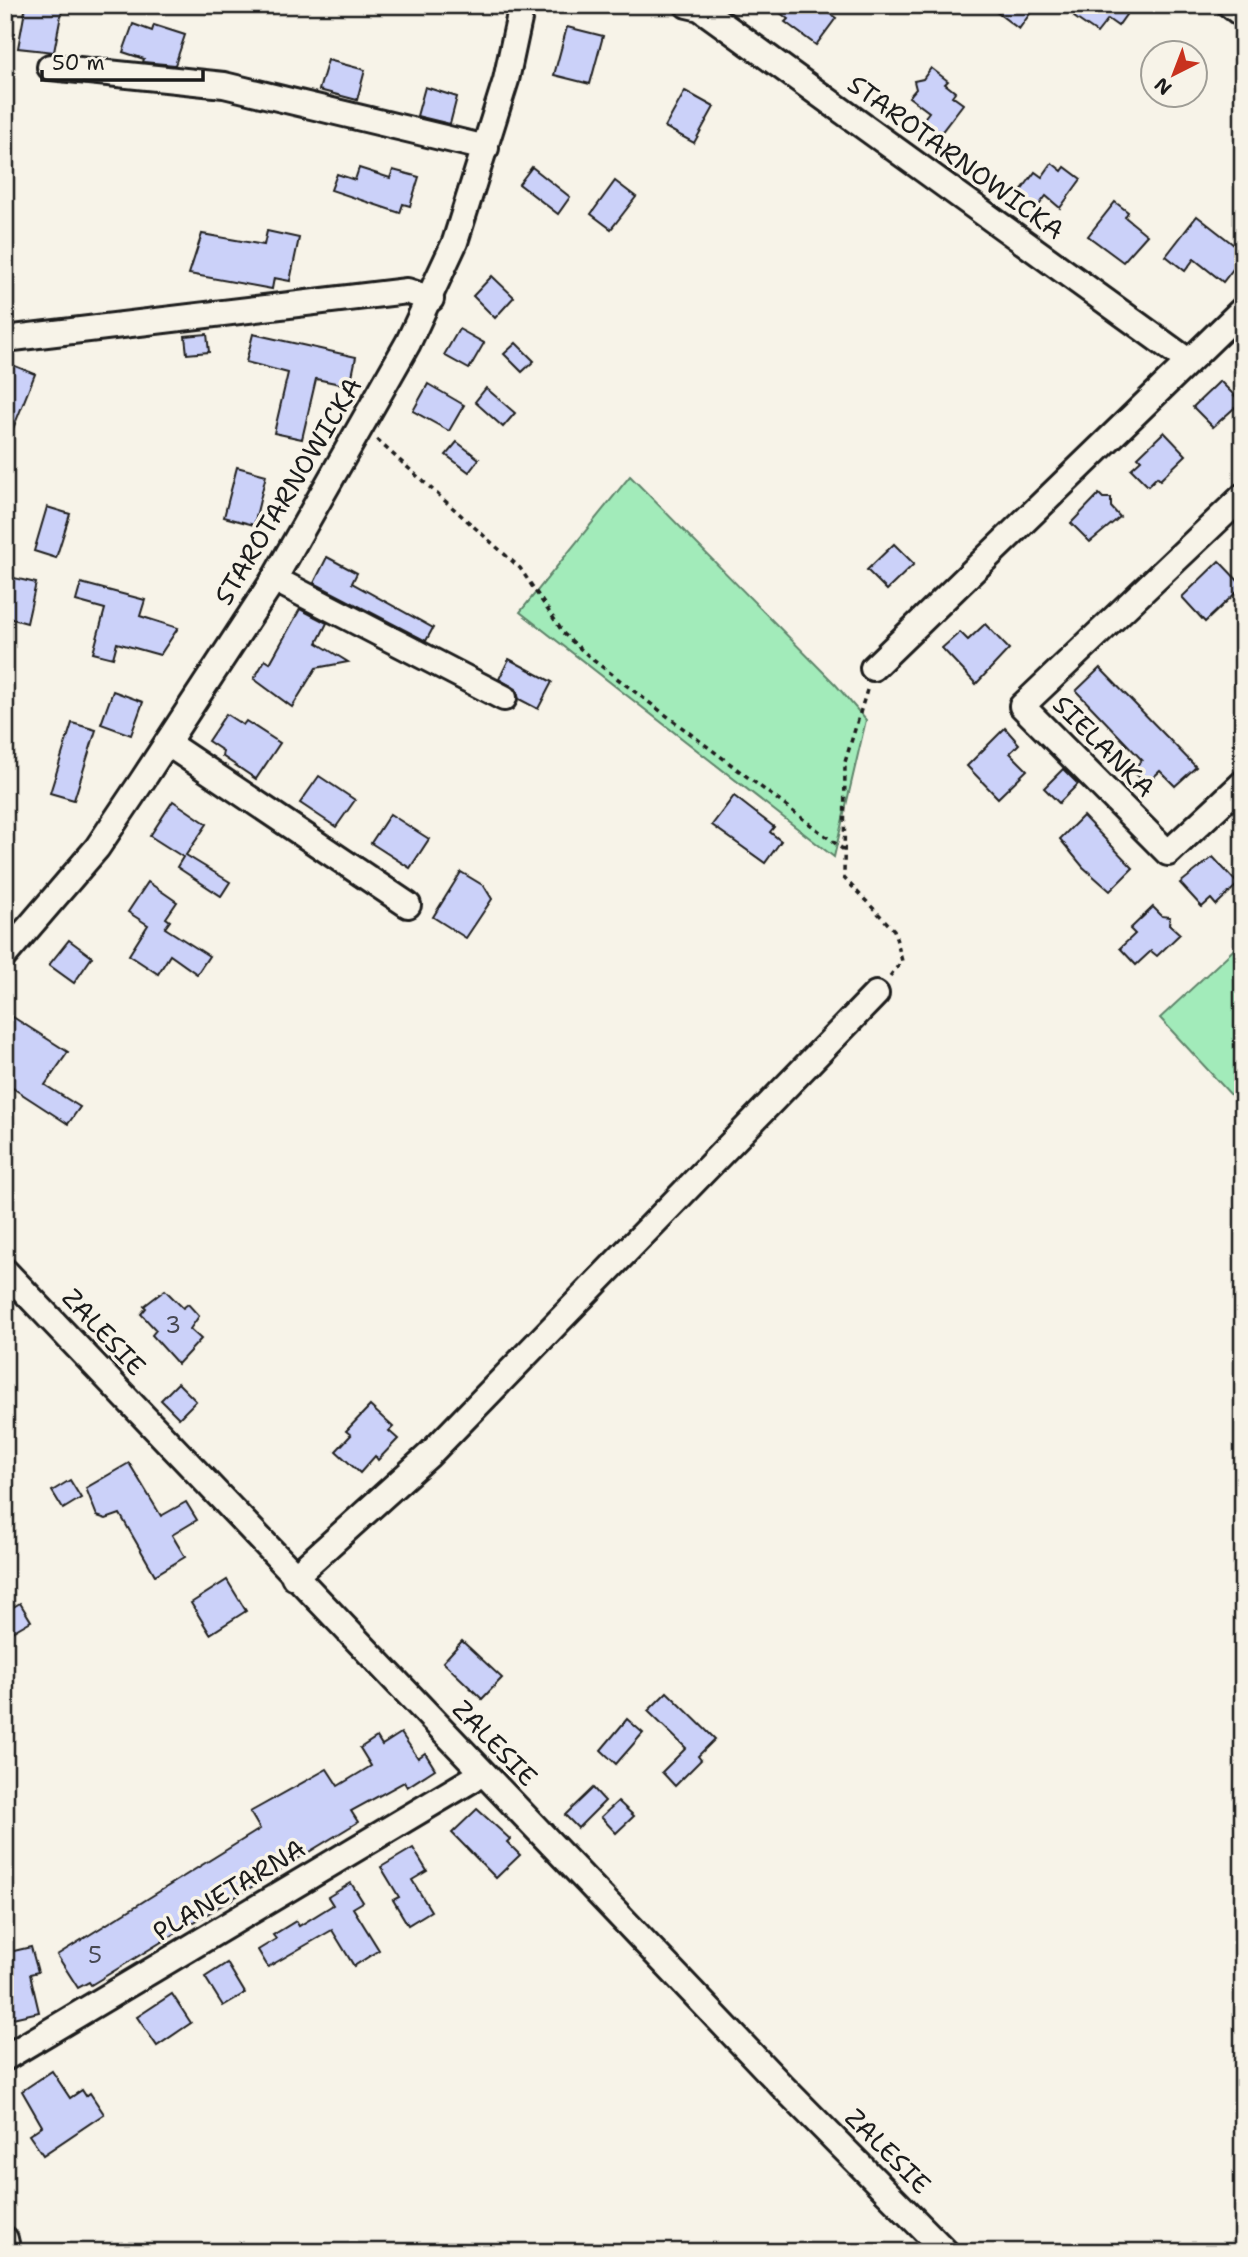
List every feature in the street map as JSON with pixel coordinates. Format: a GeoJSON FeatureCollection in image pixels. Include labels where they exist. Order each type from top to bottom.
{"type":"FeatureCollection","features":[{"type":"Feature","properties":{"kind":"street","name":"STAROTARNOWICKA"},"geometry":{"type":"LineString","coordinates":[[5,955],[97,848],[274,579],[362,426],[431,299],[455,242],[506,80],[522,5]]}},
{"type":"Feature","properties":{"kind":"street","name":"STAROTARNOWICKA"},"geometry":{"type":"LineString","coordinates":[[687,5],[700,8],[1188,361]]}},
{"type":"Feature","properties":{"kind":"street"},"geometry":{"type":"LineString","coordinates":[[1230,5],[1243,15]]}},
{"type":"Feature","properties":{"kind":"street"},"geometry":{"type":"LineString","coordinates":[[50,66],[225,85],[486,148]]}},
{"type":"Feature","properties":{"kind":"street"},"geometry":{"type":"LineString","coordinates":[[5,339],[407,291],[431,299]]}},
{"type":"Feature","properties":{"kind":"street"},"geometry":{"type":"LineString","coordinates":[[873,668],[1243,309]]}},
{"type":"Feature","properties":{"kind":"street","name":"SIELANKA"},"geometry":{"type":"LineString","coordinates":[[1243,496],[1022,706],[1168,853],[1243,783]]}},
{"type":"Feature","properties":{"kind":"street"},"geometry":{"type":"LineString","coordinates":[[274,579],[503,698]]}},
{"type":"Feature","properties":{"kind":"street"},"geometry":{"type":"LineString","coordinates":[[167,743],[408,905]]}},
{"type":"Feature","properties":{"kind":"street"},"geometry":{"type":"LineString","coordinates":[[294,1577],[429,1455],[876,995]]}},
{"type":"Feature","properties":{"kind":"street","name":"ZALESIE"},"geometry":{"type":"LineString","coordinates":[[5,1271],[782,2086],[946,2252]]}},
{"type":"Feature","properties":{"kind":"street","name":"PLANETARNA"},"geometry":{"type":"LineString","coordinates":[[5,2059],[483,1773]]}},
{"type":"Feature","properties":{"kind":"street"},"geometry":{"type":"LineString","coordinates":[[5,2239],[8,2252]]}},
{"type":"Feature","properties":{"kind":"path"},"geometry":{"type":"LineString","coordinates":[[362,426],[520,568],[564,634],[593,660],[844,850]]}},
{"type":"Feature","properties":{"kind":"path"},"geometry":{"type":"LineString","coordinates":[[873,668],[845,762],[844,878],[894,930],[902,961],[876,995]]}},
{"type":"Feature","properties":{"kind":"green space"},"geometry":{"type":"Polygon","coordinates":[[[630,476],[836,685],[866,720],[834,857],[520,612],[630,476]]]}},
{"type":"Feature","properties":{"kind":"green space"},"geometry":{"type":"Polygon","coordinates":[[[1243,941],[1243,1108],[1160,1018],[1243,941]]]}},
{"type":"Feature","properties":{"kind":"building"},"geometry":{"type":"Polygon","coordinates":[[[26,5],[63,5],[54,52],[18,48],[26,5]]]}},
{"type":"Feature","properties":{"kind":"building"},"geometry":{"type":"Polygon","coordinates":[[[770,5],[818,5],[836,18],[816,45],[785,22],[788,19],[770,5]]]}},
{"type":"Feature","properties":{"kind":"building"},"geometry":{"type":"Polygon","coordinates":[[[987,5],[1036,5],[1019,29],[987,5]]]}},
{"type":"Feature","properties":{"kind":"building"},"geometry":{"type":"Polygon","coordinates":[[[1083,5],[1133,5],[1118,26],[1108,19],[1097,33],[1074,17],[1083,5]]]}},
{"type":"Feature","properties":{"kind":"building"},"geometry":{"type":"Polygon","coordinates":[[[133,24],[152,31],[154,25],[185,35],[175,65],[143,62],[144,59],[123,52],[133,24]]]}},
{"type":"Feature","properties":{"kind":"building"},"geometry":{"type":"Polygon","coordinates":[[[567,27],[603,36],[590,84],[554,75],[567,27]]]}},
{"type":"Feature","properties":{"kind":"building"},"geometry":{"type":"Polygon","coordinates":[[[328,60],[365,70],[357,100],[319,90],[328,60]]]}},
{"type":"Feature","properties":{"kind":"building"},"geometry":{"type":"Polygon","coordinates":[[[931,68],[948,81],[945,84],[955,92],[952,96],[963,104],[940,134],[922,121],[929,112],[909,97],[916,89],[914,81],[923,79],[931,68]]]}},
{"type":"Feature","properties":{"kind":"building"},"geometry":{"type":"Polygon","coordinates":[[[425,87],[457,97],[450,124],[417,116],[425,87]]]}},
{"type":"Feature","properties":{"kind":"building"},"geometry":{"type":"Polygon","coordinates":[[[685,91],[714,107],[694,143],[665,127],[685,91]]]}},
{"type":"Feature","properties":{"kind":"building"},"geometry":{"type":"Polygon","coordinates":[[[1052,163],[1062,171],[1065,167],[1081,179],[1060,208],[1046,196],[1036,209],[1018,195],[1035,172],[1042,177],[1052,163]]]}},
{"type":"Feature","properties":{"kind":"building"},"geometry":{"type":"Polygon","coordinates":[[[532,167],[570,197],[558,214],[519,184],[532,167]]]}},
{"type":"Feature","properties":{"kind":"building"},"geometry":{"type":"Polygon","coordinates":[[[359,168],[390,178],[393,170],[419,177],[410,206],[403,204],[400,213],[331,190],[337,174],[355,180],[359,168]]]}},
{"type":"Feature","properties":{"kind":"building"},"geometry":{"type":"Polygon","coordinates":[[[615,181],[636,197],[611,229],[591,214],[615,181]]]}},
{"type":"Feature","properties":{"kind":"building"},"geometry":{"type":"Polygon","coordinates":[[[1115,202],[1128,212],[1125,217],[1147,235],[1123,262],[1088,236],[1115,202]]]}},
{"type":"Feature","properties":{"kind":"building"},"geometry":{"type":"Polygon","coordinates":[[[1197,216],[1243,252],[1243,256],[1223,282],[1194,259],[1185,271],[1166,256],[1197,216]]]}},
{"type":"Feature","properties":{"kind":"building"},"geometry":{"type":"Polygon","coordinates":[[[267,231],[299,238],[290,281],[274,278],[272,289],[189,274],[202,234],[264,245],[267,231]]]}},
{"type":"Feature","properties":{"kind":"building"},"geometry":{"type":"Polygon","coordinates":[[[492,276],[514,297],[495,318],[473,296],[492,276]]]}},
{"type":"Feature","properties":{"kind":"building"},"geometry":{"type":"Polygon","coordinates":[[[459,329],[484,343],[469,369],[444,355],[459,329]]]}},
{"type":"Feature","properties":{"kind":"building"},"geometry":{"type":"Polygon","coordinates":[[[207,334],[209,352],[187,354],[185,336],[207,334]]]}},
{"type":"Feature","properties":{"kind":"building"},"geometry":{"type":"Polygon","coordinates":[[[253,334],[356,357],[350,386],[316,379],[302,439],[274,433],[288,373],[246,362],[253,334]]]}},
{"type":"Feature","properties":{"kind":"building"},"geometry":{"type":"Polygon","coordinates":[[[516,343],[534,361],[522,372],[504,354],[516,343]]]}},
{"type":"Feature","properties":{"kind":"building"},"geometry":{"type":"Polygon","coordinates":[[[5,362],[35,374],[6,446],[5,446],[5,362]]]}},
{"type":"Feature","properties":{"kind":"building"},"geometry":{"type":"Polygon","coordinates":[[[1220,381],[1241,402],[1213,427],[1193,407],[1220,381]]]}},
{"type":"Feature","properties":{"kind":"building"},"geometry":{"type":"Polygon","coordinates":[[[428,384],[464,405],[449,431],[413,411],[428,384]]]}},
{"type":"Feature","properties":{"kind":"building"},"geometry":{"type":"Polygon","coordinates":[[[486,388],[515,413],[503,427],[475,402],[486,388]]]}},
{"type":"Feature","properties":{"kind":"building"},"geometry":{"type":"Polygon","coordinates":[[[1164,432],[1186,455],[1160,480],[1157,477],[1148,486],[1131,469],[1141,460],[1138,457],[1164,432]]]}},
{"type":"Feature","properties":{"kind":"building"},"geometry":{"type":"Polygon","coordinates":[[[457,442],[479,459],[469,472],[446,455],[457,442]]]}},
{"type":"Feature","properties":{"kind":"building"},"geometry":{"type":"Polygon","coordinates":[[[237,467],[266,475],[254,525],[224,517],[237,467]]]}},
{"type":"Feature","properties":{"kind":"building"},"geometry":{"type":"Polygon","coordinates":[[[1099,494],[1103,498],[1111,498],[1111,507],[1120,517],[1090,542],[1071,523],[1099,494]]]}},
{"type":"Feature","properties":{"kind":"building"},"geometry":{"type":"Polygon","coordinates":[[[47,507],[70,514],[56,558],[34,551],[47,507]]]}},
{"type":"Feature","properties":{"kind":"building"},"geometry":{"type":"Polygon","coordinates":[[[894,544],[914,564],[887,590],[867,570],[894,544]]]}},
{"type":"Feature","properties":{"kind":"building"},"geometry":{"type":"Polygon","coordinates":[[[327,557],[357,573],[352,583],[433,628],[426,641],[314,583],[327,557]]]}},
{"type":"Feature","properties":{"kind":"building"},"geometry":{"type":"Polygon","coordinates":[[[1219,561],[1243,586],[1205,622],[1182,597],[1219,561]]]}},
{"type":"Feature","properties":{"kind":"building"},"geometry":{"type":"Polygon","coordinates":[[[5,576],[36,583],[27,623],[5,617],[5,576]]]}},
{"type":"Feature","properties":{"kind":"building"},"geometry":{"type":"Polygon","coordinates":[[[81,583],[145,600],[140,616],[178,628],[160,655],[117,643],[113,658],[93,653],[105,609],[76,601],[81,583]]]}},
{"type":"Feature","properties":{"kind":"building"},"geometry":{"type":"Polygon","coordinates":[[[300,609],[327,623],[317,643],[348,662],[316,668],[292,707],[254,679],[265,660],[270,663],[300,609]]]}},
{"type":"Feature","properties":{"kind":"building"},"geometry":{"type":"Polygon","coordinates":[[[985,624],[1009,649],[976,684],[942,648],[960,632],[968,640],[985,624]]]}},
{"type":"Feature","properties":{"kind":"building"},"geometry":{"type":"Polygon","coordinates":[[[509,659],[552,682],[538,709],[519,699],[516,689],[499,679],[509,659]]]}},
{"type":"Feature","properties":{"kind":"building"},"geometry":{"type":"Polygon","coordinates":[[[1100,668],[1196,767],[1175,786],[1160,771],[1146,784],[1132,770],[1142,760],[1076,691],[1100,668]]]}},
{"type":"Feature","properties":{"kind":"building"},"geometry":{"type":"Polygon","coordinates":[[[113,691],[143,702],[131,735],[101,724],[113,691]]]}},
{"type":"Feature","properties":{"kind":"building"},"geometry":{"type":"Polygon","coordinates":[[[226,714],[243,725],[246,721],[280,743],[256,779],[222,756],[223,751],[208,741],[226,714]]]}},
{"type":"Feature","properties":{"kind":"building"},"geometry":{"type":"Polygon","coordinates":[[[72,723],[96,730],[74,800],[50,793],[72,723]]]}},
{"type":"Feature","properties":{"kind":"building"},"geometry":{"type":"Polygon","coordinates":[[[1005,728],[1019,744],[1010,753],[1027,770],[998,798],[967,766],[1005,728]]]}},
{"type":"Feature","properties":{"kind":"building"},"geometry":{"type":"Polygon","coordinates":[[[1063,769],[1078,784],[1059,803],[1044,788],[1063,769]]]}},
{"type":"Feature","properties":{"kind":"building"},"geometry":{"type":"Polygon","coordinates":[[[319,776],[355,800],[336,827],[300,803],[319,776]]]}},
{"type":"Feature","properties":{"kind":"building"},"geometry":{"type":"Polygon","coordinates":[[[734,796],[774,827],[770,832],[781,841],[765,863],[712,825],[734,796]]]}},
{"type":"Feature","properties":{"kind":"building"},"geometry":{"type":"Polygon","coordinates":[[[173,801],[207,824],[186,855],[230,882],[221,896],[177,867],[183,857],[150,836],[173,801]]]}},
{"type":"Feature","properties":{"kind":"building"},"geometry":{"type":"Polygon","coordinates":[[[390,814],[429,839],[410,868],[371,843],[390,814]]]}},
{"type":"Feature","properties":{"kind":"building"},"geometry":{"type":"Polygon","coordinates":[[[1083,816],[1133,868],[1110,891],[1083,867],[1060,839],[1083,816]]]}},
{"type":"Feature","properties":{"kind":"building"},"geometry":{"type":"Polygon","coordinates":[[[1213,857],[1238,884],[1216,905],[1211,899],[1202,907],[1180,883],[1213,857]]]}},
{"type":"Feature","properties":{"kind":"building"},"geometry":{"type":"Polygon","coordinates":[[[461,872],[484,886],[492,899],[466,938],[433,917],[461,872]]]}},
{"type":"Feature","properties":{"kind":"building"},"geometry":{"type":"Polygon","coordinates":[[[148,882],[177,902],[166,918],[170,921],[165,928],[209,956],[197,974],[170,955],[158,974],[129,955],[148,925],[128,912],[148,882]]]}},
{"type":"Feature","properties":{"kind":"building"},"geometry":{"type":"Polygon","coordinates":[[[1153,907],[1162,916],[1170,917],[1169,924],[1180,934],[1157,956],[1151,951],[1136,965],[1120,948],[1135,934],[1130,929],[1153,907]]]}},
{"type":"Feature","properties":{"kind":"building"},"geometry":{"type":"Polygon","coordinates":[[[69,940],[92,957],[74,983],[49,965],[69,940]]]}},
{"type":"Feature","properties":{"kind":"building"},"geometry":{"type":"Polygon","coordinates":[[[5,1012],[68,1052],[45,1085],[80,1107],[68,1124],[5,1083],[5,1012]]]}},
{"type":"Feature","properties":{"kind":"building"},"geometry":{"type":"Polygon","coordinates":[[[165,1290],[183,1308],[188,1304],[199,1316],[190,1329],[201,1339],[178,1364],[152,1335],[156,1330],[141,1314],[146,1308],[144,1306],[165,1290]]]}},
{"type":"Feature","properties":{"kind":"building"},"geometry":{"type":"Polygon","coordinates":[[[178,1383],[196,1401],[179,1418],[161,1400],[178,1383]]]}},
{"type":"Feature","properties":{"kind":"building"},"geometry":{"type":"Polygon","coordinates":[[[370,1406],[393,1427],[389,1431],[398,1439],[378,1460],[375,1456],[360,1473],[336,1451],[351,1435],[346,1431],[370,1406]]]}},
{"type":"Feature","properties":{"kind":"building"},"geometry":{"type":"Polygon","coordinates":[[[129,1463],[161,1516],[186,1502],[197,1520],[172,1535],[185,1557],[155,1575],[120,1514],[106,1519],[97,1516],[86,1488],[129,1463]]]}},
{"type":"Feature","properties":{"kind":"building"},"geometry":{"type":"Polygon","coordinates":[[[70,1480],[81,1498],[63,1509],[52,1491],[70,1480]]]}},
{"type":"Feature","properties":{"kind":"building"},"geometry":{"type":"Polygon","coordinates":[[[227,1580],[246,1611],[210,1634],[191,1603],[227,1580]]]}},
{"type":"Feature","properties":{"kind":"building"},"geometry":{"type":"Polygon","coordinates":[[[20,1603],[31,1621],[5,1636],[5,1612],[20,1603]]]}},
{"type":"Feature","properties":{"kind":"building"},"geometry":{"type":"Polygon","coordinates":[[[462,1641],[502,1678],[482,1699],[443,1662],[462,1641]]]}},
{"type":"Feature","properties":{"kind":"building"},"geometry":{"type":"Polygon","coordinates":[[[667,1692],[715,1739],[698,1756],[701,1760],[675,1786],[662,1772],[686,1748],[648,1711],[667,1692]]]}},
{"type":"Feature","properties":{"kind":"building"},"geometry":{"type":"Polygon","coordinates":[[[627,1719],[643,1733],[616,1764],[601,1750],[627,1719]]]}},
{"type":"Feature","properties":{"kind":"building"},"geometry":{"type":"Polygon","coordinates":[[[401,1733],[418,1758],[425,1753],[435,1769],[407,1787],[404,1782],[351,1811],[358,1822],[91,1985],[89,1982],[78,1988],[57,1955],[260,1829],[250,1812],[327,1769],[338,1786],[371,1766],[360,1748],[377,1737],[382,1745],[401,1733]]]}},
{"type":"Feature","properties":{"kind":"building"},"geometry":{"type":"Polygon","coordinates":[[[593,1788],[605,1801],[578,1828],[565,1815],[593,1788]]]}},
{"type":"Feature","properties":{"kind":"building"},"geometry":{"type":"Polygon","coordinates":[[[618,1801],[634,1816],[616,1833],[601,1817],[618,1801]]]}},
{"type":"Feature","properties":{"kind":"building"},"geometry":{"type":"Polygon","coordinates":[[[477,1809],[510,1839],[507,1842],[520,1855],[496,1878],[452,1833],[477,1809]]]}},
{"type":"Feature","properties":{"kind":"building"},"geometry":{"type":"Polygon","coordinates":[[[413,1848],[427,1871],[412,1880],[431,1911],[408,1925],[393,1900],[399,1897],[381,1867],[413,1848]]]}},
{"type":"Feature","properties":{"kind":"building"},"geometry":{"type":"Polygon","coordinates":[[[351,1883],[363,1902],[353,1908],[379,1950],[354,1966],[332,1930],[268,1967],[258,1950],[276,1939],[273,1935],[296,1921],[299,1926],[333,1905],[328,1897],[351,1883]]]}},
{"type":"Feature","properties":{"kind":"building"},"geometry":{"type":"Polygon","coordinates":[[[31,1947],[38,1972],[30,1974],[39,2012],[8,2019],[5,2006],[5,1953],[31,1947]]]}},
{"type":"Feature","properties":{"kind":"building"},"geometry":{"type":"Polygon","coordinates":[[[227,1963],[245,1993],[223,2006],[205,1977],[227,1963]]]}},
{"type":"Feature","properties":{"kind":"building"},"geometry":{"type":"Polygon","coordinates":[[[172,1994],[191,2023],[157,2046],[137,2017],[172,1994]]]}},
{"type":"Feature","properties":{"kind":"building"},"geometry":{"type":"Polygon","coordinates":[[[52,2071],[70,2098],[82,2090],[86,2096],[90,2093],[104,2114],[43,2155],[29,2135],[42,2126],[22,2091],[52,2071]]]}}]}
